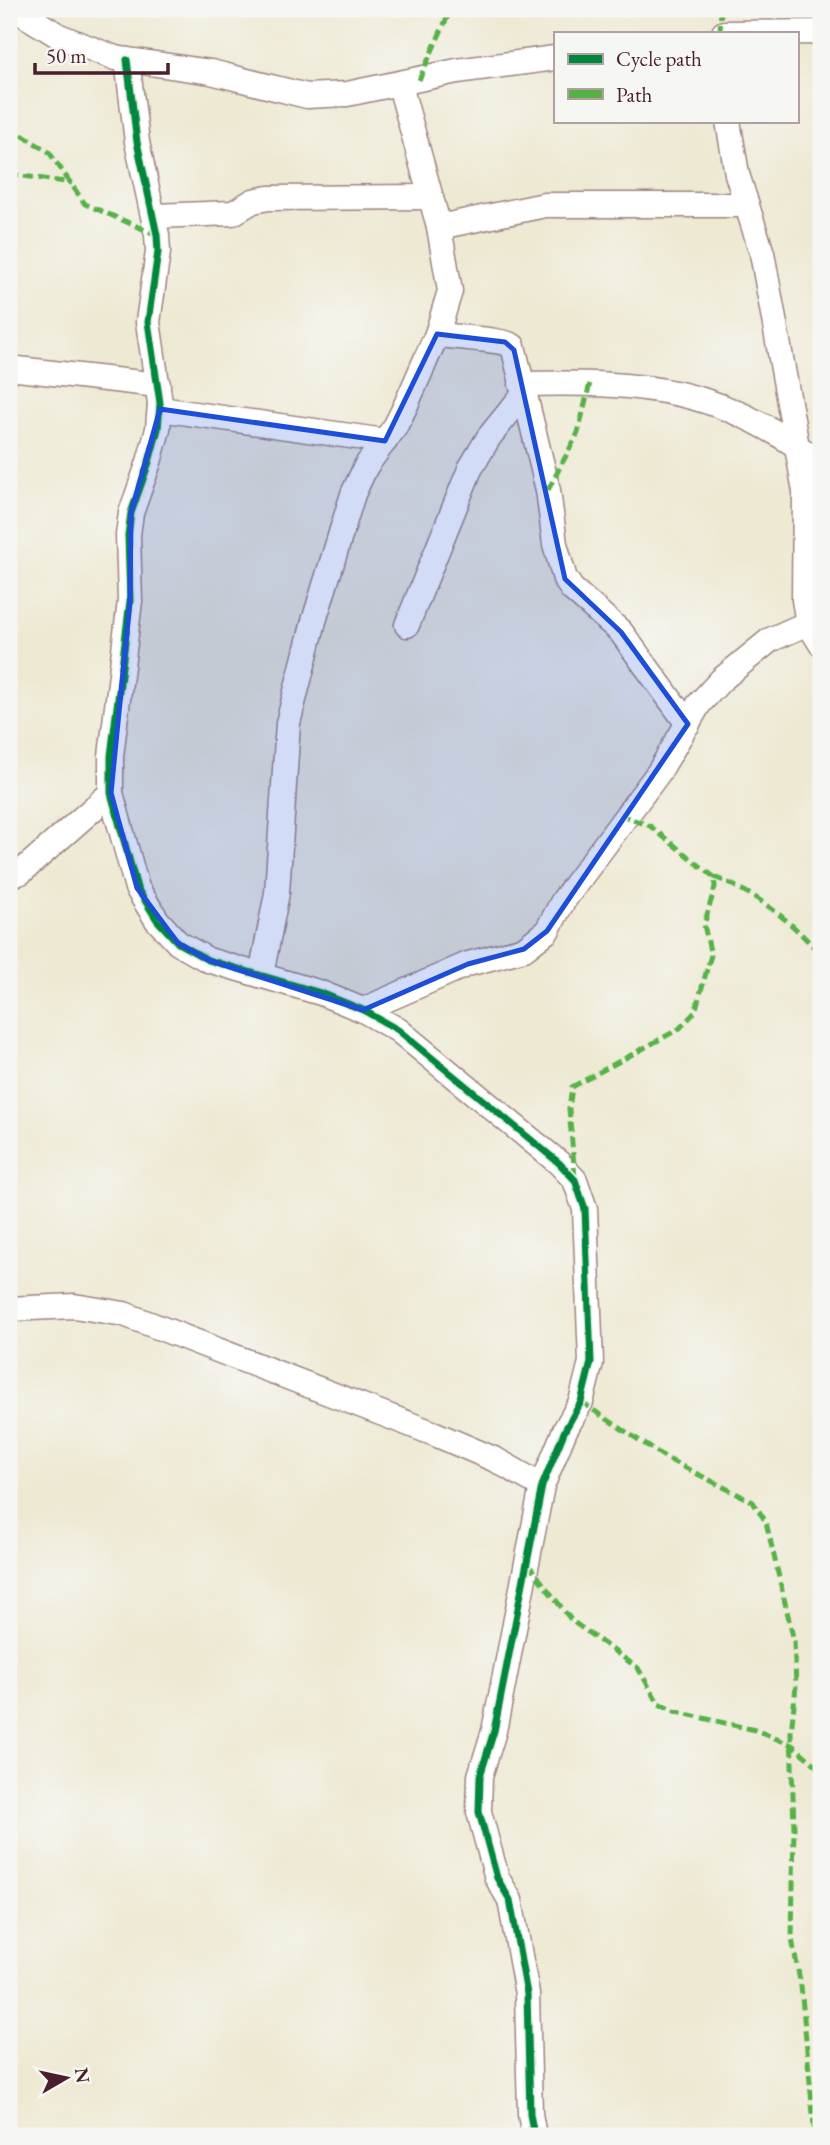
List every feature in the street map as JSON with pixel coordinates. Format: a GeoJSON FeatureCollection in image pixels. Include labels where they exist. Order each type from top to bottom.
{"type":"FeatureCollection","features":[{"type":"Feature","properties":{"kind":"street"},"geometry":{"type":"LineString","coordinates":[[15,9],[59,36],[127,60],[211,72],[307,96],[335,96],[400,85],[457,71],[554,58]]}},
{"type":"Feature","properties":{"kind":"street"},"geometry":{"type":"LineString","coordinates":[[798,32],[821,32]]}},
{"type":"Feature","properties":{"kind":"street"},"geometry":{"type":"LineString","coordinates":[[127,60],[137,142],[155,216],[158,252],[148,322],[159,397],[158,429],[131,513],[128,535],[130,601],[111,756],[111,793],[137,888],[157,920],[177,943],[208,960],[363,1010],[398,1030],[559,1163],[575,1180],[585,1209],[589,1234],[591,1362],[581,1402],[565,1430],[542,1486],[494,1731],[480,1776],[479,1812],[487,1849],[510,1900],[523,1970],[531,2046],[530,2114],[534,2136]]}},
{"type":"Feature","properties":{"kind":"street"},"geometry":{"type":"LineString","coordinates":[[400,85],[467,340]]}},
{"type":"Feature","properties":{"kind":"street"},"geometry":{"type":"LineString","coordinates":[[728,122],[737,174],[762,253],[797,446],[813,484],[803,577],[808,623],[821,645]]}},
{"type":"Feature","properties":{"kind":"street"},"geometry":{"type":"LineString","coordinates":[[155,216],[233,213],[253,201],[268,198],[430,197]]}},
{"type":"Feature","properties":{"kind":"street"},"geometry":{"type":"LineString","coordinates":[[439,227],[545,205],[747,205]]}},
{"type":"Feature","properties":{"kind":"street"},"geometry":{"type":"LineString","coordinates":[[261,975],[277,892],[291,707],[353,494],[366,466],[405,407],[437,334],[451,286]]}},
{"type":"Feature","properties":{"kind":"street"},"geometry":{"type":"LineString","coordinates":[[437,334],[467,340],[510,343],[548,490],[555,544],[565,579],[572,589],[621,632],[688,724]]}},
{"type":"Feature","properties":{"kind":"street"},"geometry":{"type":"LineString","coordinates":[[9,368],[385,441]]}},
{"type":"Feature","properties":{"kind":"street"},"geometry":{"type":"LineString","coordinates":[[522,390],[621,383],[668,391],[736,410],[797,446],[821,464]]}},
{"type":"Feature","properties":{"kind":"street"},"geometry":{"type":"LineString","coordinates":[[407,625],[470,469],[522,390]]}},
{"type":"Feature","properties":{"kind":"street"},"geometry":{"type":"LineString","coordinates":[[363,1010],[468,964],[524,949],[547,931],[563,901],[660,772],[699,704],[721,680],[770,640],[808,623]]}},
{"type":"Feature","properties":{"kind":"street"},"geometry":{"type":"LineString","coordinates":[[9,876],[21,872],[111,793]]}},
{"type":"Feature","properties":{"kind":"street"},"geometry":{"type":"LineString","coordinates":[[9,1309],[74,1306],[124,1314],[435,1434],[496,1460],[542,1486]]}},
{"type":"Feature","properties":{"kind":"highlighted area"},"geometry":{"type":"Polygon","coordinates":[[[437,334],[505,342],[514,350],[565,579],[621,632],[688,724],[547,931],[524,949],[468,964],[363,1010],[208,960],[178,943],[137,888],[111,793],[130,601],[131,513],[160,409],[385,441],[437,334]]]}},
{"type":"Feature","properties":{"kind":"marked path"},"geometry":{"type":"LineString","coordinates":[[419,80],[451,9]]}},
{"type":"Feature","properties":{"kind":"marked path"},"geometry":{"type":"LineString","coordinates":[[720,32],[721,9]]}},
{"type":"Feature","properties":{"kind":"marked path"},"geometry":{"type":"LineString","coordinates":[[9,127],[49,152],[85,204],[157,235]]}},
{"type":"Feature","properties":{"kind":"marked path"},"geometry":{"type":"LineString","coordinates":[[9,174],[72,183]]}},
{"type":"Feature","properties":{"kind":"marked path"},"geometry":{"type":"LineString","coordinates":[[548,490],[578,433],[590,383]]}},
{"type":"Feature","properties":{"kind":"marked path"},"geometry":{"type":"LineString","coordinates":[[575,1177],[569,1109],[572,1087],[679,1029],[695,1012],[711,955],[704,925],[715,887],[714,877],[650,826],[626,817]]}},
{"type":"Feature","properties":{"kind":"marked path"},"geometry":{"type":"LineString","coordinates":[[714,877],[745,891],[772,909],[821,955]]}},
{"type":"Feature","properties":{"kind":"marked path"},"geometry":{"type":"LineString","coordinates":[[581,1402],[666,1458],[753,1502],[766,1522],[794,1641],[796,1686],[791,1733],[794,1828],[792,1939],[801,1986],[815,2136]]}},
{"type":"Feature","properties":{"kind":"marked path"},"geometry":{"type":"LineString","coordinates":[[528,1564],[572,1621],[638,1668],[659,1704],[677,1712],[755,1730],[792,1745],[821,1769]]}},
{"type":"Feature","properties":{"kind":"cycle path"},"geometry":{"type":"LineString","coordinates":[[127,60],[137,142],[157,235],[158,252],[148,322],[160,403],[158,429],[131,513],[128,535],[130,601],[111,756],[111,793],[137,888],[157,920],[178,943],[208,960],[321,993],[363,1010],[398,1030],[559,1163],[575,1180],[585,1209],[591,1362],[581,1402],[565,1430],[542,1486],[494,1731],[480,1776],[479,1812],[497,1878],[510,1900],[527,1994],[530,2114],[534,2136]]}}]}
